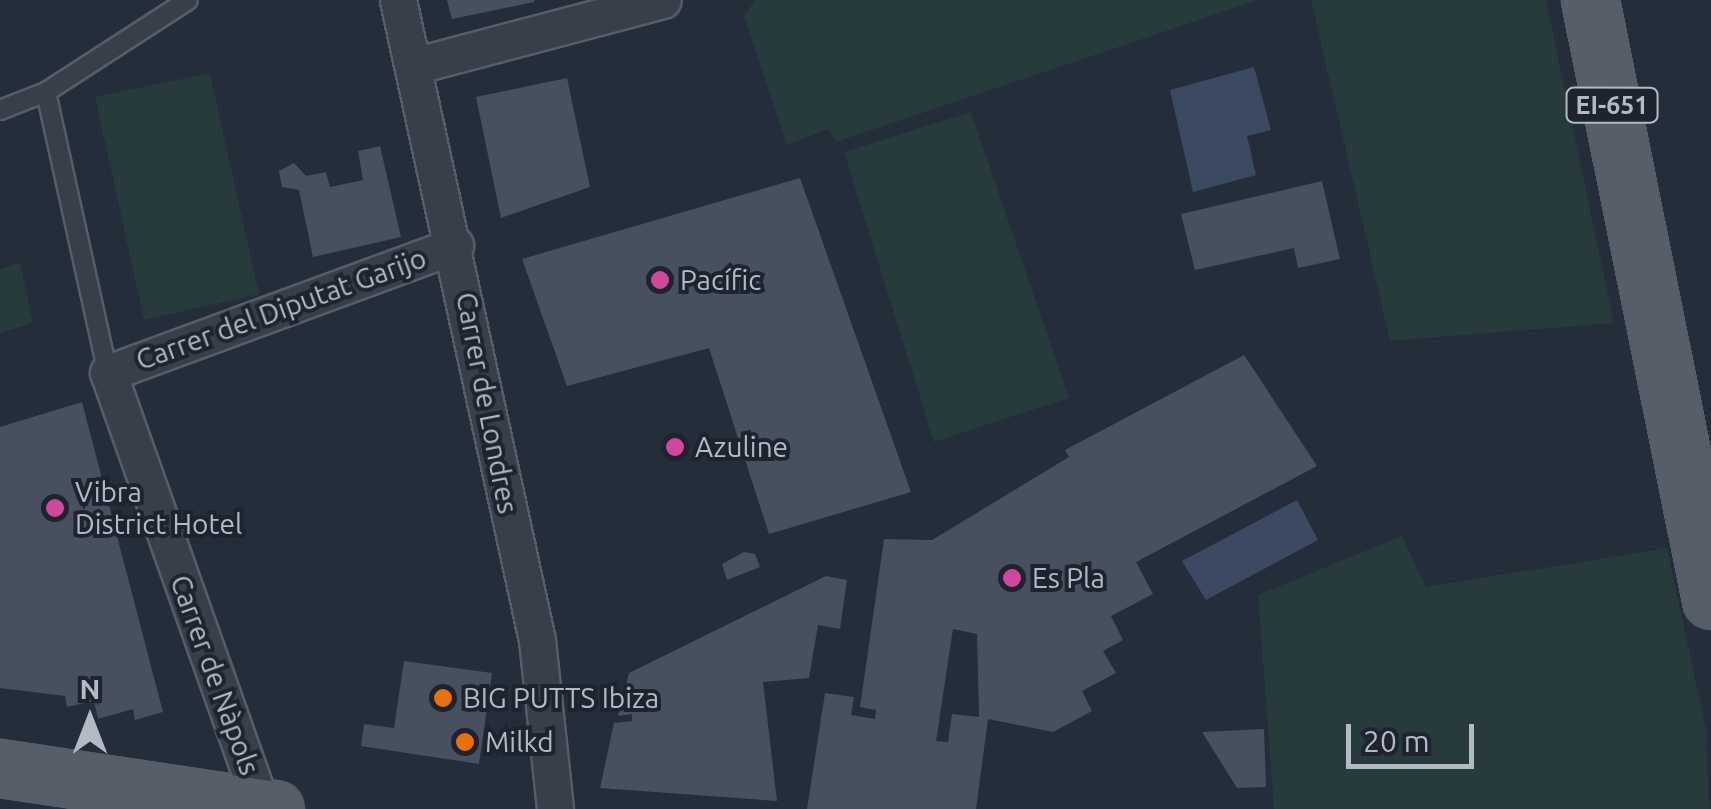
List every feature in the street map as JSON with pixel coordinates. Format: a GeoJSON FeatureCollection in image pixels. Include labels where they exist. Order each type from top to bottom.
{"type":"FeatureCollection","features":[{"type":"Feature","properties":{"kind":"main road","name":"EI-651"},"geometry":{"type":"LineString","coordinates":[[1590,0],[1706,553],[1711,600]]}},
{"type":"Feature","properties":{"kind":"main road"},"geometry":{"type":"LineString","coordinates":[[0,768],[268,808]]}},
{"type":"Feature","properties":{"kind":"street","name":"Carrer de Londres"},"geometry":{"type":"LineString","coordinates":[[398,0],[418,65],[537,640],[555,809]]}},
{"type":"Feature","properties":{"kind":"street"},"geometry":{"type":"LineString","coordinates":[[418,65],[663,0]]}},
{"type":"Feature","properties":{"kind":"street","name":"Carrer del Diputat Garijo"},"geometry":{"type":"LineString","coordinates":[[108,373],[455,245]]}},
{"type":"Feature","properties":{"kind":"street","name":"Carrer de Nàpols"},"geometry":{"type":"LineString","coordinates":[[108,373],[268,808]]}},
{"type":"Feature","properties":{"kind":"lane"},"geometry":{"type":"LineString","coordinates":[[0,110],[46,92],[188,0]]}},
{"type":"Feature","properties":{"kind":"lane"},"geometry":{"type":"LineString","coordinates":[[46,92],[108,373]]}},
{"type":"Feature","properties":{"kind":"shaded area"},"geometry":{"type":"Polygon","coordinates":[[[755,0],[1258,0],[836,142],[829,129],[787,145],[744,16],[755,0]]]}},
{"type":"Feature","properties":{"kind":"shaded area"},"geometry":{"type":"Polygon","coordinates":[[[1311,0],[1546,0],[1614,323],[1390,341],[1311,0]]]}},
{"type":"Feature","properties":{"kind":"shaded area"},"geometry":{"type":"Polygon","coordinates":[[[210,73],[259,294],[144,320],[95,97],[210,73]]]}},
{"type":"Feature","properties":{"kind":"shaded area"},"geometry":{"type":"Polygon","coordinates":[[[971,112],[1069,398],[934,442],[844,152],[971,112]]]}},
{"type":"Feature","properties":{"kind":"shaded area"},"geometry":{"type":"Polygon","coordinates":[[[20,263],[33,323],[0,333],[0,269],[20,263]]]}},
{"type":"Feature","properties":{"kind":"shaded area"},"geometry":{"type":"Polygon","coordinates":[[[1402,536],[1426,587],[1667,548],[1706,729],[1709,809],[1274,809],[1258,595],[1402,536]]]}},
{"type":"Feature","properties":{"kind":"water"},"geometry":{"type":"Polygon","coordinates":[[[1254,67],[1271,130],[1247,136],[1256,175],[1193,192],[1170,90],[1254,67]]]}},
{"type":"Feature","properties":{"kind":"water"},"geometry":{"type":"Polygon","coordinates":[[[1297,500],[1318,540],[1206,600],[1182,561],[1297,500]]]}},
{"type":"Feature","properties":{"kind":"building"},"geometry":{"type":"Polygon","coordinates":[[[447,0],[534,0],[534,2],[452,19],[447,0]]]}},
{"type":"Feature","properties":{"kind":"building"},"geometry":{"type":"Polygon","coordinates":[[[567,78],[590,187],[501,218],[476,97],[567,78]]]}},
{"type":"Feature","properties":{"kind":"building"},"geometry":{"type":"Polygon","coordinates":[[[380,146],[401,237],[313,257],[299,190],[282,187],[279,171],[294,163],[306,176],[326,172],[330,187],[363,180],[358,151],[380,146]]]}},
{"type":"Feature","properties":{"kind":"building"},"geometry":{"type":"Polygon","coordinates":[[[800,178],[911,492],[769,534],[709,348],[567,386],[522,259],[800,178]]]}},
{"type":"Feature","properties":{"kind":"building"},"geometry":{"type":"Polygon","coordinates":[[[1322,181],[1340,259],[1298,268],[1294,248],[1195,270],[1181,214],[1322,181]]]}},
{"type":"Feature","properties":{"kind":"building","name":"Es Pla"},"geometry":{"type":"Polygon","coordinates":[[[1244,355],[1317,466],[1136,562],[1153,594],[1111,616],[1123,640],[1103,651],[1116,673],[1082,691],[1092,711],[1053,732],[988,719],[976,809],[807,809],[825,693],[854,697],[851,715],[875,719],[876,710],[860,707],[884,539],[932,540],[1069,457],[1065,450],[1244,355]],[[953,629],[936,741],[948,742],[952,714],[979,717],[977,634],[953,629]]]}},
{"type":"Feature","properties":{"kind":"building","name":"Vibra District Hotel"},"geometry":{"type":"Polygon","coordinates":[[[82,402],[163,712],[135,720],[133,709],[98,719],[94,701],[67,707],[65,696],[0,688],[0,427],[82,402]]]}},
{"type":"Feature","properties":{"kind":"building"},"geometry":{"type":"Polygon","coordinates":[[[744,552],[755,554],[760,567],[727,580],[722,564],[744,552]]]}},
{"type":"Feature","properties":{"kind":"building"},"geometry":{"type":"Polygon","coordinates":[[[826,576],[847,580],[840,629],[818,625],[809,678],[763,682],[777,801],[600,788],[614,723],[632,721],[632,714],[618,716],[629,673],[826,576]]]}},
{"type":"Feature","properties":{"kind":"building","name":"BIG PUTTS Ibiza"},"geometry":{"type":"Polygon","coordinates":[[[404,661],[492,673],[479,764],[361,746],[364,724],[394,728],[404,661]]]}},
{"type":"Feature","properties":{"kind":"building"},"geometry":{"type":"Polygon","coordinates":[[[1264,729],[1266,787],[1237,788],[1202,732],[1264,729]]]}},
{"type":"Feature","properties":{"kind":"place","name":"Pacífic"},"geometry":{"type":"Point","coordinates":[660,280]}},
{"type":"Feature","properties":{"kind":"place","name":"Azuline"},"geometry":{"type":"Point","coordinates":[675,447]}},
{"type":"Feature","properties":{"kind":"place","name":"Vibra District Hotel"},"geometry":{"type":"Point","coordinates":[55,508]}},
{"type":"Feature","properties":{"kind":"place","name":"Es Pla"},"geometry":{"type":"Point","coordinates":[1012,578]}},
{"type":"Feature","properties":{"kind":"place","name":"BIG PUTTS Ibiza"},"geometry":{"type":"Point","coordinates":[443,698]}},
{"type":"Feature","properties":{"kind":"place","name":"Milkd"},"geometry":{"type":"Point","coordinates":[465,742]}}]}
